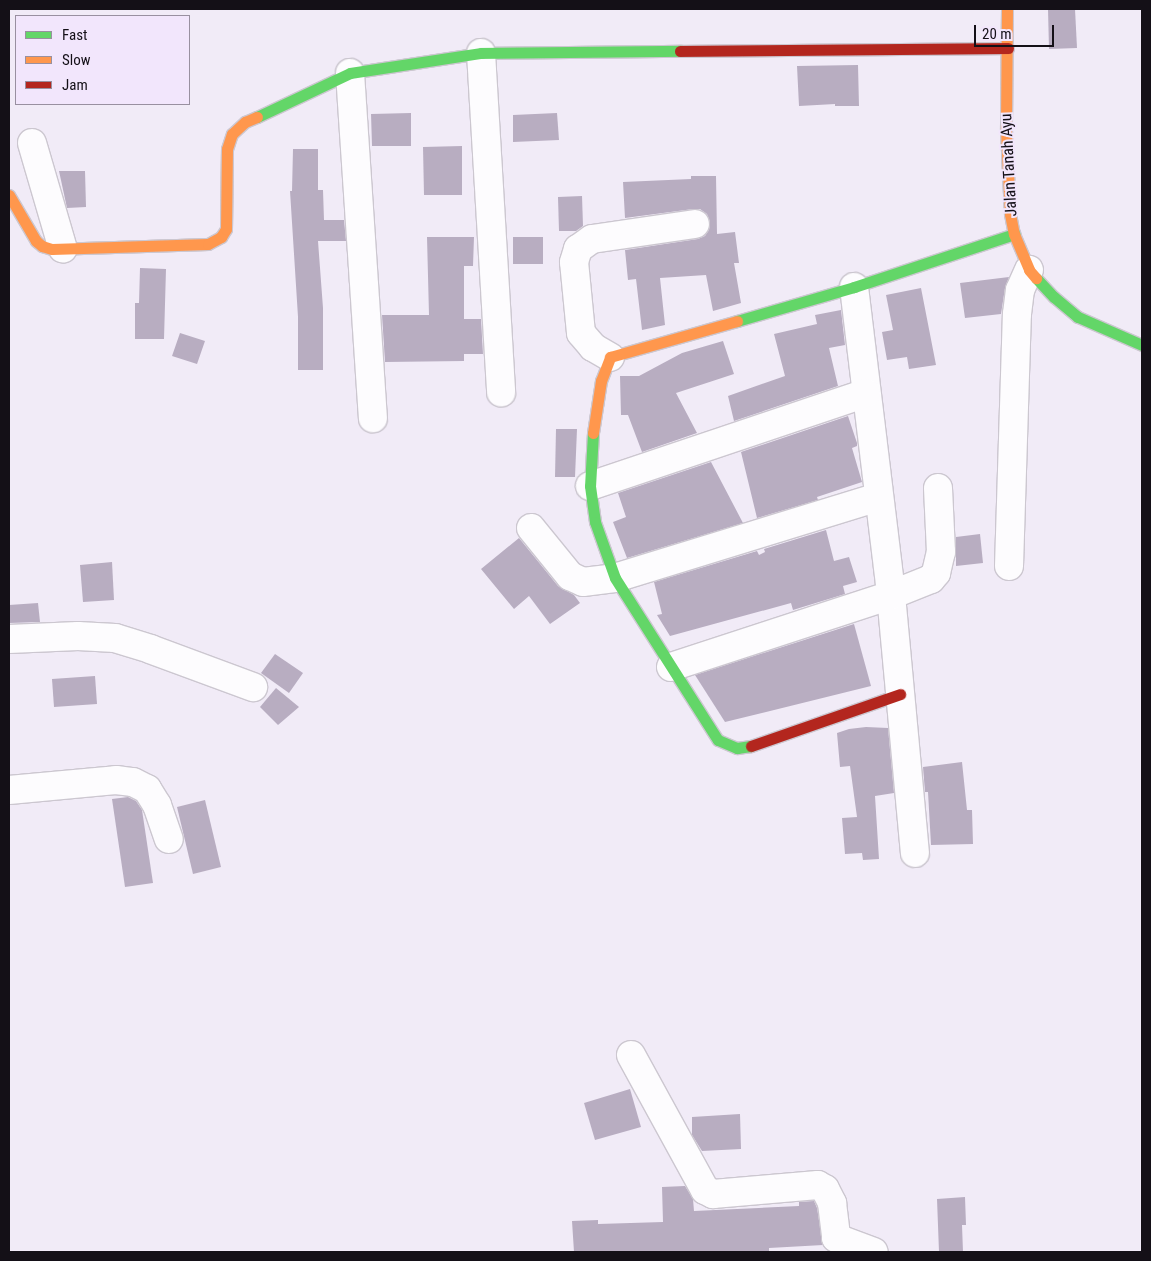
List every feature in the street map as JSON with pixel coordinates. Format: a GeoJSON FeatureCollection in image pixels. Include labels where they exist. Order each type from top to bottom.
{"type":"FeatureCollection","features":[{"type":"Feature","properties":{"kind":"street","name":"Jalan Tanah Ayu"},"geometry":{"type":"LineString","coordinates":[[1007,9],[1006,130],[1010,214],[1014,234],[1029,270],[1054,297],[1078,317],[1142,345]]}},
{"type":"Feature","properties":{"kind":"street"},"geometry":{"type":"LineString","coordinates":[[9,195],[36,241],[42,246],[63,248],[208,244],[221,238],[226,229],[227,148],[232,134],[244,122],[350,73],[481,52],[1008,48]]}},
{"type":"Feature","properties":{"kind":"street"},"geometry":{"type":"LineString","coordinates":[[481,52],[501,392]]}},
{"type":"Feature","properties":{"kind":"street"},"geometry":{"type":"LineString","coordinates":[[350,73],[373,418]]}},
{"type":"Feature","properties":{"kind":"street"},"geometry":{"type":"LineString","coordinates":[[32,143],[63,248]]}},
{"type":"Feature","properties":{"kind":"street"},"geometry":{"type":"LineString","coordinates":[[695,224],[592,239],[578,248],[574,262],[582,333],[593,347],[610,357],[854,288],[1014,234]]}},
{"type":"Feature","properties":{"kind":"street"},"geometry":{"type":"LineString","coordinates":[[1009,566],[1017,314],[1020,290],[1029,270]]}},
{"type":"Feature","properties":{"kind":"street"},"geometry":{"type":"LineString","coordinates":[[854,288],[891,596],[915,853]]}},
{"type":"Feature","properties":{"kind":"street"},"geometry":{"type":"LineString","coordinates":[[610,357],[601,381],[593,424],[590,486],[595,522],[615,578],[718,740],[736,748],[754,746],[900,694]]}},
{"type":"Feature","properties":{"kind":"street"},"geometry":{"type":"LineString","coordinates":[[590,486],[866,393]]}},
{"type":"Feature","properties":{"kind":"street"},"geometry":{"type":"LineString","coordinates":[[671,667],[891,596],[931,579],[936,573],[941,552],[938,488]]}},
{"type":"Feature","properties":{"kind":"street"},"geometry":{"type":"LineString","coordinates":[[531,528],[576,581],[583,582],[615,578],[879,497]]}},
{"type":"Feature","properties":{"kind":"street"},"geometry":{"type":"LineString","coordinates":[[9,639],[78,636],[115,638],[150,648],[253,688]]}},
{"type":"Feature","properties":{"kind":"street"},"geometry":{"type":"LineString","coordinates":[[9,790],[116,780],[133,782],[147,789],[157,805],[169,839]]}},
{"type":"Feature","properties":{"kind":"street"},"geometry":{"type":"LineString","coordinates":[[631,1055],[705,1190],[713,1194],[818,1185],[825,1189],[832,1203],[834,1245],[874,1252]]}},
{"type":"Feature","properties":{"kind":"building"},"geometry":{"type":"Polygon","coordinates":[[[1048,9],[1075,9],[1077,48],[1049,49],[1048,9]]]}},
{"type":"Feature","properties":{"kind":"building"},"geometry":{"type":"Polygon","coordinates":[[[858,65],[859,106],[835,106],[835,104],[799,106],[797,66],[858,65]]]}},
{"type":"Feature","properties":{"kind":"building"},"geometry":{"type":"Polygon","coordinates":[[[411,113],[411,146],[372,146],[371,114],[411,113]]]}},
{"type":"Feature","properties":{"kind":"building"},"geometry":{"type":"Polygon","coordinates":[[[557,113],[559,140],[513,142],[513,115],[557,113]]]}},
{"type":"Feature","properties":{"kind":"building"},"geometry":{"type":"Polygon","coordinates":[[[462,146],[462,195],[424,195],[423,147],[462,146]]]}},
{"type":"Feature","properties":{"kind":"building"},"geometry":{"type":"Polygon","coordinates":[[[293,149],[318,149],[318,190],[323,190],[324,220],[344,220],[346,241],[318,241],[323,308],[323,370],[298,370],[298,317],[290,191],[292,191],[293,149]]]}},
{"type":"Feature","properties":{"kind":"building"},"geometry":{"type":"Polygon","coordinates":[[[59,171],[85,171],[86,207],[67,208],[59,171]]]}},
{"type":"Feature","properties":{"kind":"building"},"geometry":{"type":"Polygon","coordinates":[[[691,176],[716,176],[717,234],[735,232],[739,263],[734,263],[741,303],[713,311],[706,275],[660,278],[665,325],[642,330],[636,279],[628,280],[625,250],[698,239],[705,236],[709,230],[710,222],[707,214],[700,209],[625,218],[623,182],[691,179],[691,176]]]}},
{"type":"Feature","properties":{"kind":"building"},"geometry":{"type":"Polygon","coordinates":[[[582,196],[583,226],[576,231],[559,231],[558,197],[582,196]]]}},
{"type":"Feature","properties":{"kind":"building"},"geometry":{"type":"Polygon","coordinates":[[[427,237],[474,237],[473,266],[464,266],[464,319],[481,319],[483,354],[464,354],[464,361],[385,362],[382,315],[429,315],[427,237]]]}},
{"type":"Feature","properties":{"kind":"building"},"geometry":{"type":"Polygon","coordinates":[[[513,237],[543,237],[543,264],[513,264],[513,237]]]}},
{"type":"Feature","properties":{"kind":"building"},"geometry":{"type":"Polygon","coordinates":[[[140,268],[166,269],[164,339],[135,339],[135,303],[139,303],[140,268]]]}},
{"type":"Feature","properties":{"kind":"building"},"geometry":{"type":"Polygon","coordinates":[[[1009,277],[1005,288],[1001,314],[965,318],[960,283],[1009,277]]]}},
{"type":"Feature","properties":{"kind":"building"},"geometry":{"type":"Polygon","coordinates":[[[921,288],[936,365],[909,369],[907,357],[887,360],[882,332],[893,330],[886,295],[921,288]]]}},
{"type":"Feature","properties":{"kind":"building"},"geometry":{"type":"Polygon","coordinates":[[[841,310],[845,345],[829,348],[838,386],[734,421],[728,396],[785,376],[774,334],[817,324],[815,315],[841,310]]]}},
{"type":"Feature","properties":{"kind":"building"},"geometry":{"type":"Polygon","coordinates":[[[180,333],[205,341],[197,364],[172,356],[180,333]]]}},
{"type":"Feature","properties":{"kind":"building"},"geometry":{"type":"Polygon","coordinates":[[[723,341],[734,374],[676,393],[697,433],[642,452],[628,415],[621,415],[620,376],[639,376],[682,353],[723,341]]]}},
{"type":"Feature","properties":{"kind":"building"},"geometry":{"type":"Polygon","coordinates":[[[848,416],[857,443],[857,446],[852,448],[862,482],[817,497],[818,500],[757,518],[741,452],[848,416]]]}},
{"type":"Feature","properties":{"kind":"building"},"geometry":{"type":"Polygon","coordinates":[[[556,429],[577,429],[575,477],[555,477],[556,429]]]}},
{"type":"Feature","properties":{"kind":"building"},"geometry":{"type":"Polygon","coordinates":[[[711,462],[743,523],[627,558],[613,522],[626,517],[618,493],[711,462]]]}},
{"type":"Feature","properties":{"kind":"building"},"geometry":{"type":"Polygon","coordinates":[[[826,530],[834,561],[849,557],[857,582],[843,586],[845,594],[793,610],[791,603],[670,636],[657,615],[662,614],[654,582],[757,551],[759,555],[765,552],[764,549],[826,530]]]}},
{"type":"Feature","properties":{"kind":"building"},"geometry":{"type":"Polygon","coordinates":[[[980,534],[983,563],[956,566],[956,537],[980,534]]]}},
{"type":"Feature","properties":{"kind":"building"},"geometry":{"type":"Polygon","coordinates":[[[519,538],[558,586],[574,595],[580,603],[550,624],[529,596],[514,609],[481,569],[519,538]]]}},
{"type":"Feature","properties":{"kind":"building"},"geometry":{"type":"Polygon","coordinates":[[[112,562],[114,600],[83,602],[80,565],[112,562]]]}},
{"type":"Feature","properties":{"kind":"building"},"geometry":{"type":"Polygon","coordinates":[[[38,603],[40,622],[9,623],[9,605],[38,603]]]}},
{"type":"Feature","properties":{"kind":"building"},"geometry":{"type":"Polygon","coordinates":[[[854,624],[871,686],[725,722],[695,675],[854,624]]]}},
{"type":"Feature","properties":{"kind":"building"},"geometry":{"type":"Polygon","coordinates":[[[275,654],[303,673],[289,693],[261,673],[275,654]]]}},
{"type":"Feature","properties":{"kind":"building"},"geometry":{"type":"Polygon","coordinates":[[[95,676],[97,704],[54,707],[52,679],[95,676]]]}},
{"type":"Feature","properties":{"kind":"building"},"geometry":{"type":"Polygon","coordinates":[[[276,688],[299,707],[278,725],[260,707],[276,688]]]}},
{"type":"Feature","properties":{"kind":"building"},"geometry":{"type":"Polygon","coordinates":[[[866,727],[888,728],[894,793],[875,796],[879,859],[863,860],[862,853],[845,854],[842,818],[857,817],[850,766],[840,767],[837,733],[866,727]]]}},
{"type":"Feature","properties":{"kind":"building"},"geometry":{"type":"Polygon","coordinates":[[[962,762],[967,810],[972,810],[973,844],[931,845],[928,792],[925,792],[923,767],[962,762]]]}},
{"type":"Feature","properties":{"kind":"building"},"geometry":{"type":"Polygon","coordinates":[[[128,797],[136,801],[142,810],[153,883],[125,887],[112,799],[128,797]]]}},
{"type":"Feature","properties":{"kind":"building"},"geometry":{"type":"Polygon","coordinates":[[[205,800],[221,867],[193,874],[177,807],[205,800]]]}},
{"type":"Feature","properties":{"kind":"building"},"geometry":{"type":"Polygon","coordinates":[[[630,1089],[641,1127],[595,1140],[584,1103],[630,1089]]]}},
{"type":"Feature","properties":{"kind":"building"},"geometry":{"type":"Polygon","coordinates":[[[740,1114],[741,1149],[702,1151],[692,1135],[692,1117],[740,1114]]]}},
{"type":"Feature","properties":{"kind":"building"},"geometry":{"type":"Polygon","coordinates":[[[685,1186],[693,1199],[694,1211],[799,1206],[799,1202],[814,1201],[817,1208],[823,1245],[769,1248],[769,1252],[574,1252],[572,1221],[598,1220],[598,1224],[663,1222],[662,1187],[685,1186]]]}},
{"type":"Feature","properties":{"kind":"building"},"geometry":{"type":"Polygon","coordinates":[[[965,1197],[966,1225],[962,1225],[963,1252],[939,1252],[937,1199],[965,1197]]]}},
{"type":"Feature","properties":{"kind":"traffic: fast"},"geometry":{"type":"LineString","coordinates":[[257,117],[350,73],[481,53],[680,51]]}},
{"type":"Feature","properties":{"kind":"traffic: fast"},"geometry":{"type":"LineString","coordinates":[[737,321],[854,287],[1014,234]]}},
{"type":"Feature","properties":{"kind":"traffic: fast"},"geometry":{"type":"LineString","coordinates":[[1036,278],[1054,297],[1078,317],[1142,345]]}},
{"type":"Feature","properties":{"kind":"traffic: fast"},"geometry":{"type":"LineString","coordinates":[[593,433],[590,486],[595,522],[615,578],[718,740],[737,748],[751,746]]}},
{"type":"Feature","properties":{"kind":"traffic: slow"},"geometry":{"type":"LineString","coordinates":[[1007,9],[1006,130],[1010,214],[1014,234],[1029,270],[1036,278]]}},
{"type":"Feature","properties":{"kind":"traffic: slow"},"geometry":{"type":"LineString","coordinates":[[9,195],[36,241],[42,246],[52,249],[208,244],[221,237],[226,229],[227,149],[232,134],[245,122],[257,117]]}},
{"type":"Feature","properties":{"kind":"traffic: slow"},"geometry":{"type":"LineString","coordinates":[[593,433],[601,381],[610,357],[737,321]]}},
{"type":"Feature","properties":{"kind":"traffic: jam"},"geometry":{"type":"LineString","coordinates":[[680,51],[1008,48]]}},
{"type":"Feature","properties":{"kind":"traffic: jam"},"geometry":{"type":"LineString","coordinates":[[751,746],[900,694]]}}]}
